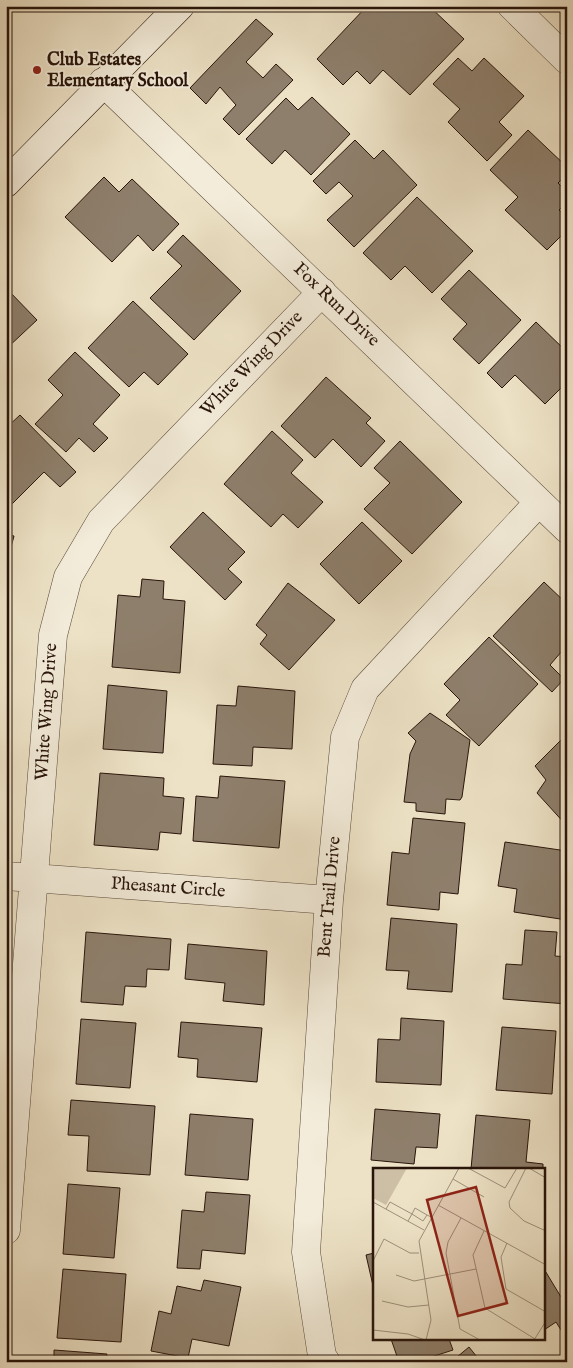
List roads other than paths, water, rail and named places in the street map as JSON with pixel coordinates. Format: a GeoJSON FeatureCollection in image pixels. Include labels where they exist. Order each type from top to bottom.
{"type":"FeatureCollection","features":[{"type":"Feature","properties":{"kind":"street"},"geometry":{"type":"LineString","coordinates":[[6,183],[103,82],[180,6]]}},
{"type":"Feature","properties":{"kind":"street"},"geometry":{"type":"LineString","coordinates":[[512,6],[567,60]]}},
{"type":"Feature","properties":{"kind":"street","name":"Fox Run Drive"},"geometry":{"type":"LineString","coordinates":[[103,82],[567,529]]}},
{"type":"Feature","properties":{"kind":"street","name":"White Wing Drive"},"geometry":{"type":"LineString","coordinates":[[6,1230],[53,635],[68,577],[101,521],[322,292]]}},
{"type":"Feature","properties":{"kind":"street","name":"Bent Trail Drive"},"geometry":{"type":"LineString","coordinates":[[326,1362],[322,1356],[306,1252],[329,900],[345,737],[365,689],[539,502]]}},
{"type":"Feature","properties":{"kind":"street","name":"Pheasant Circle"},"geometry":{"type":"LineString","coordinates":[[6,876],[329,900]]}},
{"type":"Feature","properties":{"kind":"place","name":"Club Estates Elementary School"},"geometry":{"type":"Point","coordinates":[37,70]}}]}
